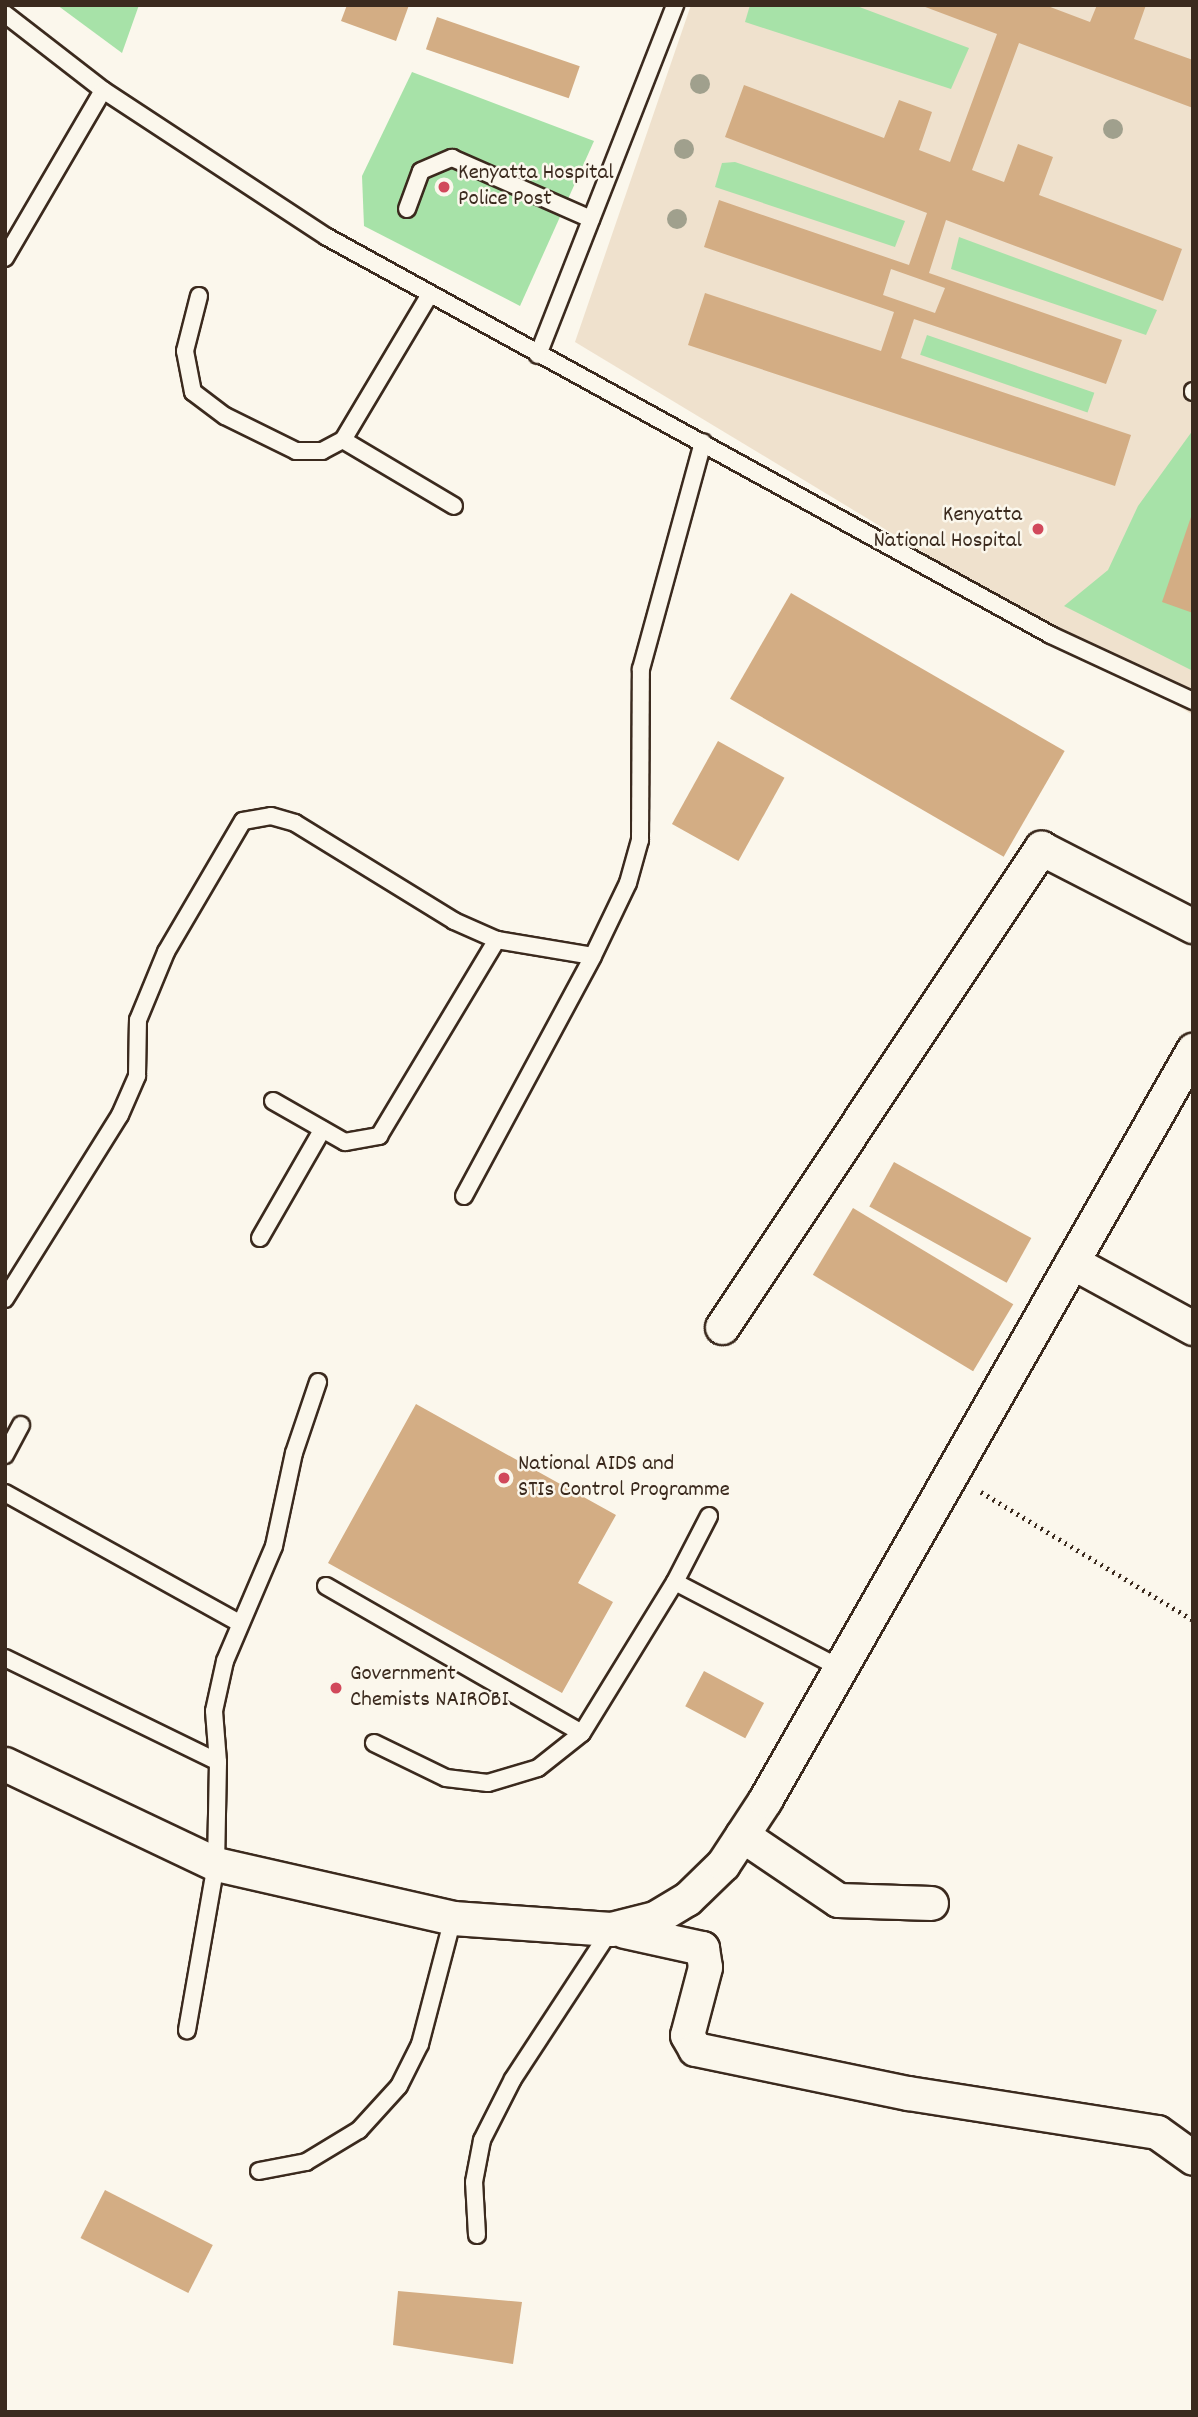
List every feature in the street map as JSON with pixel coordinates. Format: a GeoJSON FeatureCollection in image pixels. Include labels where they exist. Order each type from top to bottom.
{"type":"FeatureCollection","features":[{"type":"Feature","properties":{"kind":"street"},"geometry":{"type":"LineString","coordinates":[[722,1327],[1041,848],[1193,926]]}},
{"type":"Feature","properties":{"kind":"street"},"geometry":{"type":"LineString","coordinates":[[611,1929],[655,1918],[687,1899],[742,1835],[842,1669],[1193,1049]]}},
{"type":"Feature","properties":{"kind":"street"},"geometry":{"type":"LineString","coordinates":[[1072,1262],[1193,1328]]}},
{"type":"Feature","properties":{"kind":"street"},"geometry":{"type":"LineString","coordinates":[[5,1765],[216,1864],[453,1918],[611,1929],[702,1948],[705,1967],[687,2035],[695,2049],[908,2093],[1157,2132],[1193,2158]]}},
{"type":"Feature","properties":{"kind":"street"},"geometry":{"type":"LineString","coordinates":[[742,1835],[838,1900],[930,1903]]}},
{"type":"Feature","properties":{"kind":"lane"},"geometry":{"type":"LineString","coordinates":[[538,355],[675,5]]}},
{"type":"Feature","properties":{"kind":"lane"},"geometry":{"type":"LineString","coordinates":[[5,14],[103,90],[327,237],[1051,635],[1193,701]]}},
{"type":"Feature","properties":{"kind":"lane"},"geometry":{"type":"LineString","coordinates":[[5,258],[103,90]]}},
{"type":"Feature","properties":{"kind":"lane"},"geometry":{"type":"LineString","coordinates":[[407,209],[421,171],[452,158],[591,219]]}},
{"type":"Feature","properties":{"kind":"lane"},"geometry":{"type":"LineString","coordinates":[[199,296],[185,351],[193,392],[225,416],[296,451],[322,451],[343,440],[430,294]]}},
{"type":"Feature","properties":{"kind":"lane"},"geometry":{"type":"LineString","coordinates":[[343,440],[454,506]]}},
{"type":"Feature","properties":{"kind":"lane"},"geometry":{"type":"LineString","coordinates":[[464,1196],[593,956],[628,883],[640,840],[641,669],[703,442]]}},
{"type":"Feature","properties":{"kind":"lane"},"geometry":{"type":"LineString","coordinates":[[5,1299],[120,1115],[137,1076],[138,1020],[166,952],[243,821],[271,816],[295,823],[454,921],[497,940],[593,956]]}},
{"type":"Feature","properties":{"kind":"lane"},"geometry":{"type":"LineString","coordinates":[[273,1101],[345,1142],[379,1136],[497,940]]}},
{"type":"Feature","properties":{"kind":"lane"},"geometry":{"type":"LineString","coordinates":[[260,1238],[323,1130]]}},
{"type":"Feature","properties":{"kind":"lane"},"geometry":{"type":"LineString","coordinates":[[187,2030],[216,1864],[218,1762],[214,1711],[240,1623],[274,1546],[294,1453],[318,1382]]}},
{"type":"Feature","properties":{"kind":"lane"},"geometry":{"type":"LineString","coordinates":[[5,1455],[21,1425]]}},
{"type":"Feature","properties":{"kind":"lane"},"geometry":{"type":"LineString","coordinates":[[5,1493],[240,1623]]}},
{"type":"Feature","properties":{"kind":"lane"},"geometry":{"type":"LineString","coordinates":[[374,1743],[446,1778],[488,1783],[538,1768],[582,1733],[675,1582],[709,1516]]}},
{"type":"Feature","properties":{"kind":"lane"},"geometry":{"type":"LineString","coordinates":[[675,1582],[842,1669]]}},
{"type":"Feature","properties":{"kind":"lane"},"geometry":{"type":"LineString","coordinates":[[326,1586],[582,1733]]}},
{"type":"Feature","properties":{"kind":"lane"},"geometry":{"type":"LineString","coordinates":[[5,1658],[218,1762]]}},
{"type":"Feature","properties":{"kind":"lane"},"geometry":{"type":"LineString","coordinates":[[259,2171],[306,2162],[348,2136],[399,2086],[420,2044],[453,1918]]}},
{"type":"Feature","properties":{"kind":"lane"},"geometry":{"type":"LineString","coordinates":[[477,2235],[474,2182],[482,2140],[513,2080],[611,1929]]}},
{"type":"Feature","properties":{"kind":"path"},"geometry":{"type":"LineString","coordinates":[[951,1474],[1193,1620]]}},
{"type":"Feature","properties":{"kind":"shaded area","name":"Kenyatta National Hospital"},"geometry":{"type":"Polygon","coordinates":[[[691,5],[1193,5],[1193,715],[575,342],[691,5]]]}},
{"type":"Feature","properties":{"kind":"green space"},"geometry":{"type":"Polygon","coordinates":[[[57,5],[139,5],[122,53],[57,5]]]}},
{"type":"Feature","properties":{"kind":"green space"},"geometry":{"type":"Polygon","coordinates":[[[750,5],[854,5],[969,48],[951,89],[745,22],[750,5]]]}},
{"type":"Feature","properties":{"kind":"green space"},"geometry":{"type":"Polygon","coordinates":[[[412,72],[594,141],[520,306],[364,226],[362,176],[412,72]]]}},
{"type":"Feature","properties":{"kind":"green space"},"geometry":{"type":"Polygon","coordinates":[[[735,162],[905,221],[895,247],[715,187],[722,163],[735,162]]]}},
{"type":"Feature","properties":{"kind":"green space"},"geometry":{"type":"Polygon","coordinates":[[[959,237],[1157,310],[1146,335],[951,269],[959,237]]]}},
{"type":"Feature","properties":{"kind":"green space"},"geometry":{"type":"Polygon","coordinates":[[[927,335],[1094,393],[1088,412],[920,355],[927,335]]]}},
{"type":"Feature","properties":{"kind":"green space"},"geometry":{"type":"Polygon","coordinates":[[[1193,430],[1193,671],[1064,606],[1108,570],[1138,506],[1193,430]]]}},
{"type":"Feature","properties":{"kind":"building"},"geometry":{"type":"Polygon","coordinates":[[[347,5],[409,5],[396,41],[341,21],[347,5]]]}},
{"type":"Feature","properties":{"kind":"building"},"geometry":{"type":"Polygon","coordinates":[[[920,5],[1045,5],[1090,22],[1097,5],[1146,5],[1134,39],[1193,60],[1193,108],[1019,43],[972,170],[1004,182],[1018,144],[1053,157],[1039,195],[1182,249],[1163,301],[946,220],[929,273],[1122,340],[1106,384],[914,319],[901,358],[1131,435],[1115,486],[688,345],[705,293],[881,351],[894,312],[704,247],[719,200],[909,265],[927,213],[725,137],[744,85],[884,138],[899,100],[932,112],[919,150],[950,162],[997,34],[920,5]],[[891,269],[883,295],[935,313],[945,288],[891,269]]]}},
{"type":"Feature","properties":{"kind":"building"},"geometry":{"type":"Polygon","coordinates":[[[437,17],[580,66],[569,98],[426,49],[437,17]]]}},
{"type":"Feature","properties":{"kind":"building"},"geometry":{"type":"Polygon","coordinates":[[[1193,514],[1193,613],[1162,602],[1193,514]]]}},
{"type":"Feature","properties":{"kind":"building"},"geometry":{"type":"Polygon","coordinates":[[[791,593],[1065,751],[1004,857],[730,699],[791,593]]]}},
{"type":"Feature","properties":{"kind":"building"},"geometry":{"type":"Polygon","coordinates":[[[718,741],[784,778],[738,861],[672,824],[718,741]]]}},
{"type":"Feature","properties":{"kind":"building"},"geometry":{"type":"Polygon","coordinates":[[[894,1162],[1031,1238],[1007,1283],[869,1207],[894,1162]]]}},
{"type":"Feature","properties":{"kind":"building"},"geometry":{"type":"Polygon","coordinates":[[[853,1208],[1013,1304],[973,1371],[813,1275],[853,1208]]]}},
{"type":"Feature","properties":{"kind":"building"},"geometry":{"type":"Polygon","coordinates":[[[416,1404],[616,1515],[578,1583],[613,1602],[562,1693],[328,1563],[416,1404]]]}},
{"type":"Feature","properties":{"kind":"building"},"geometry":{"type":"Polygon","coordinates":[[[704,1671],[764,1703],[745,1738],[685,1706],[704,1671]]]}},
{"type":"Feature","properties":{"kind":"building"},"geometry":{"type":"Polygon","coordinates":[[[105,2190],[213,2245],[188,2293],[80,2238],[105,2190]]]}},
{"type":"Feature","properties":{"kind":"building"},"geometry":{"type":"Polygon","coordinates":[[[398,2291],[522,2302],[513,2364],[393,2345],[398,2291]]]}},
{"type":"Feature","properties":{"kind":"place","name":"Kenyatta Hospital Police Post"},"geometry":{"type":"Point","coordinates":[444,187]}},
{"type":"Feature","properties":{"kind":"place","name":"Kenyatta National Hospital"},"geometry":{"type":"Point","coordinates":[1038,529]}},
{"type":"Feature","properties":{"kind":"place","name":"National AIDS and STIs Control Programme"},"geometry":{"type":"Point","coordinates":[504,1478]}},
{"type":"Feature","properties":{"kind":"place","name":"Government Chemists NAIROBI"},"geometry":{"type":"Point","coordinates":[336,1688]}}]}
